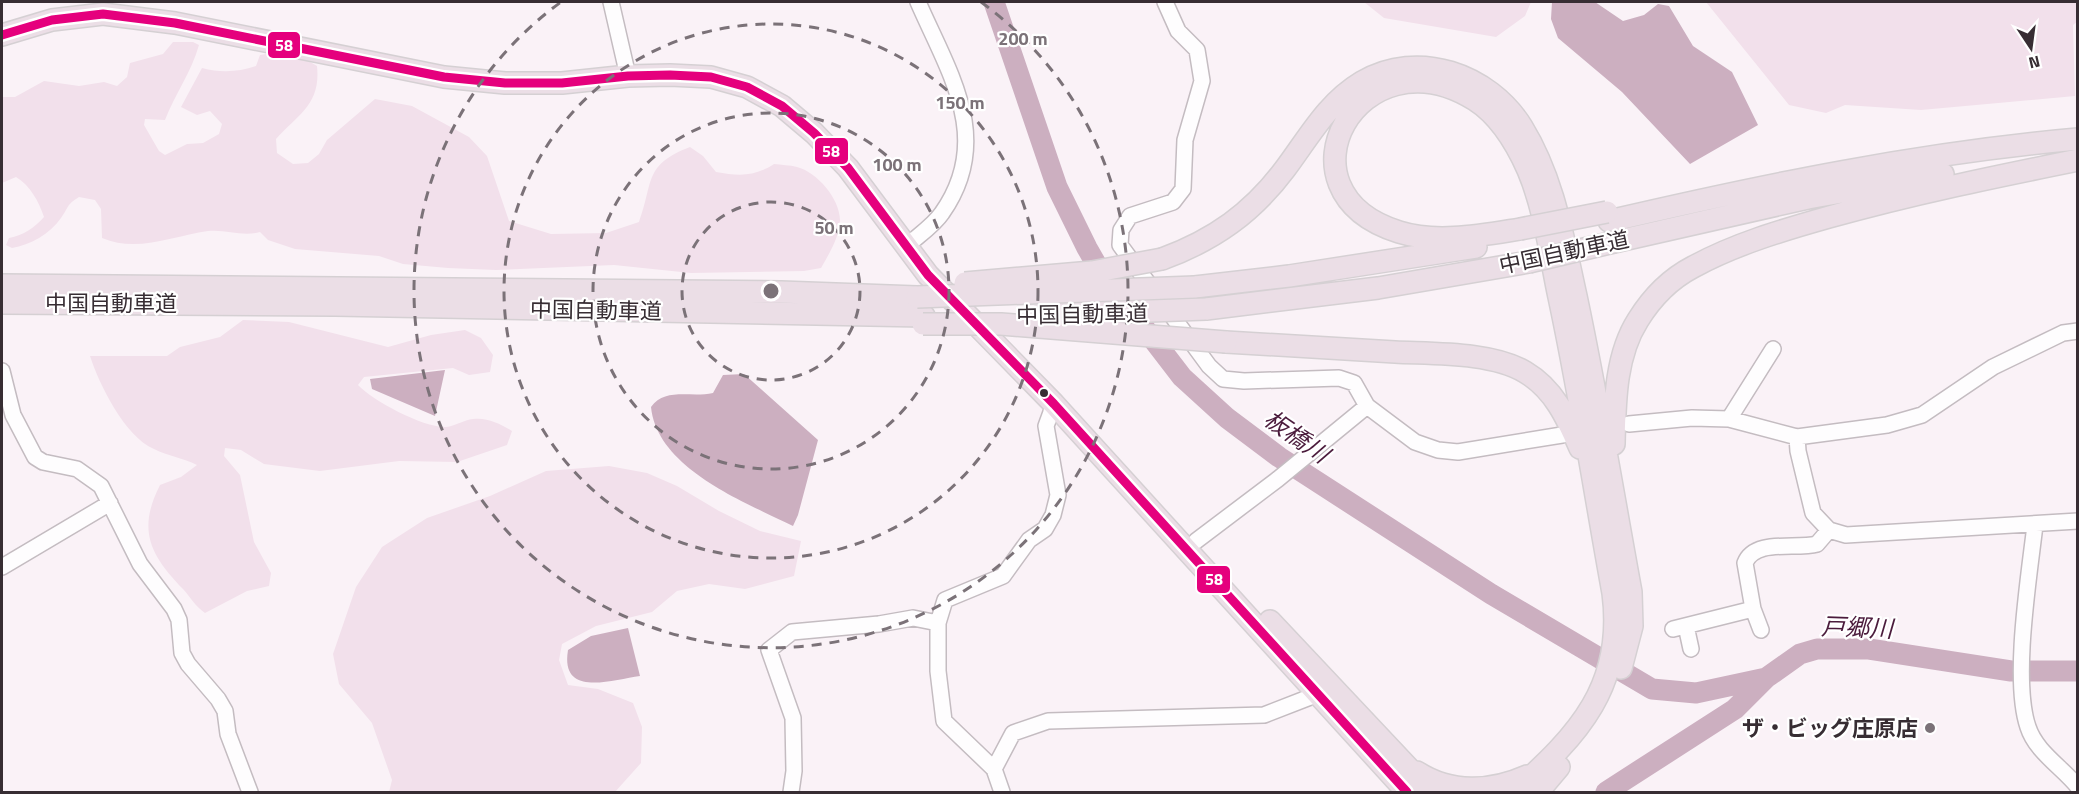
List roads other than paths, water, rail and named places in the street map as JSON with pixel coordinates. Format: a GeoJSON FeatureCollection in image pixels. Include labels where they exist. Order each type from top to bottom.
{"type":"FeatureCollection","features":[{"type":"Feature","properties":{"kind":"highway"},"geometry":{"type":"LineString","coordinates":[[2,35],[52,20],[103,14],[175,22],[464,79],[505,83],[562,83],[628,76],[711,76],[747,87],[782,106],[814,133],[848,168],[908,244],[928,275],[1054,404],[1407,792]]}},
{"type":"Feature","properties":{"kind":"highway"},"geometry":{"type":"LineString","coordinates":[[919,306],[1162,260],[1215,236],[1244,215],[1272,185],[1328,110],[1363,82],[1383,73],[1426,67],[1469,79],[1506,106],[1521,125],[1542,165],[1551,189],[1587,349],[1605,496]]}},
{"type":"Feature","properties":{"kind":"highway"},"geometry":{"type":"LineString","coordinates":[[1514,792],[1548,770],[1585,738],[1611,681],[1624,632],[1631,592],[1578,388],[1541,209],[1528,171],[1506,129],[1492,114],[1463,93],[1428,83],[1407,83],[1380,92],[1354,107],[1343,122],[1337,137],[1334,156],[1337,174],[1346,194],[1361,211],[1380,223],[1400,232],[1456,237],[1522,233]]}},
{"type":"Feature","properties":{"kind":"highway","name":"中国自動車道"},"geometry":{"type":"LineString","coordinates":[[2,303],[777,314],[1195,287],[1394,261],[1522,233],[1916,158],[2078,139]]}},
{"type":"Feature","properties":{"kind":"highway"},"geometry":{"type":"LineString","coordinates":[[1605,496],[1619,373],[1626,343],[1650,303],[1683,274],[1723,252],[1808,223],[1902,196],[2078,159]]}},
{"type":"Feature","properties":{"kind":"highway","name":"中国自動車道"},"geometry":{"type":"LineString","coordinates":[[2,285],[781,292],[919,306],[1133,313],[1206,309],[1378,288],[1528,262],[1712,218],[1902,180],[2078,159]]}},
{"type":"Feature","properties":{"kind":"highway"},"geometry":{"type":"LineString","coordinates":[[908,244],[1066,400],[1431,792]]}},
{"type":"Feature","properties":{"kind":"highway"},"geometry":{"type":"LineString","coordinates":[[919,306],[1000,324],[1485,359],[1524,371],[1546,389],[1563,410],[1605,496]]}},
{"type":"Feature","properties":{"kind":"highway"},"geometry":{"type":"LineString","coordinates":[[1404,763],[1437,782],[1451,786],[1482,789],[1514,782],[1548,770]]}},
{"type":"Feature","properties":{"kind":"highway"},"geometry":{"type":"LineString","coordinates":[[1532,792],[1548,770]]}},
{"type":"Feature","properties":{"kind":"highway"},"geometry":{"type":"LineString","coordinates":[[1538,792],[1548,770]]}},
{"type":"Feature","properties":{"kind":"street"},"geometry":{"type":"LineString","coordinates":[[611,2],[628,76]]}},
{"type":"Feature","properties":{"kind":"street"},"geometry":{"type":"LineString","coordinates":[[908,244],[942,215],[965,166],[968,139],[963,107],[918,2]]}},
{"type":"Feature","properties":{"kind":"street"},"geometry":{"type":"LineString","coordinates":[[1165,2],[1178,31],[1197,50],[1202,81],[1185,140],[1183,189],[1173,202],[1130,216],[1121,230],[1120,245],[1209,366],[1223,379],[1244,381],[1339,378],[1354,382],[1367,406],[1415,442],[1438,450],[1458,452],[1562,435]]}},
{"type":"Feature","properties":{"kind":"street"},"geometry":{"type":"LineString","coordinates":[[1629,424],[1692,418],[1730,419],[1797,437],[1887,425],[1922,415],[1993,368],[2063,333],[2078,331]]}},
{"type":"Feature","properties":{"kind":"street"},"geometry":{"type":"LineString","coordinates":[[1730,419],[1773,349]]}},
{"type":"Feature","properties":{"kind":"street"},"geometry":{"type":"LineString","coordinates":[[2,371],[13,415],[35,457],[43,462],[77,469],[101,486],[140,564],[179,620],[182,653],[188,664],[219,699],[225,711],[228,734],[250,792]]}},
{"type":"Feature","properties":{"kind":"street"},"geometry":{"type":"LineString","coordinates":[[1002,792],[994,769],[944,721],[938,671],[938,623],[945,600],[1003,576],[1029,540],[1045,529],[1053,515],[1058,495],[1046,426],[1054,404]]}},
{"type":"Feature","properties":{"kind":"street"},"geometry":{"type":"LineString","coordinates":[[1196,541],[1278,479],[1367,406]]}},
{"type":"Feature","properties":{"kind":"street"},"geometry":{"type":"LineString","coordinates":[[1797,437],[1798,452],[1813,513],[1829,531],[1846,535],[2078,521]]}},
{"type":"Feature","properties":{"kind":"street"},"geometry":{"type":"LineString","coordinates":[[2,567],[110,503]]}},
{"type":"Feature","properties":{"kind":"street"},"geometry":{"type":"LineString","coordinates":[[2035,525],[2026,594],[2022,695],[2028,728],[2040,748],[2078,787]]}},
{"type":"Feature","properties":{"kind":"street"},"geometry":{"type":"LineString","coordinates":[[1761,630],[1753,609],[1744,563],[1747,557],[1766,548],[1817,544],[1829,531]]}},
{"type":"Feature","properties":{"kind":"street"},"geometry":{"type":"LineString","coordinates":[[1691,649],[1679,628],[1753,609]]}},
{"type":"Feature","properties":{"kind":"street"},"geometry":{"type":"LineString","coordinates":[[791,792],[794,771],[793,718],[769,650],[792,632],[879,624],[913,618],[938,623]]}},
{"type":"Feature","properties":{"kind":"street"},"geometry":{"type":"LineString","coordinates":[[994,769],[1013,734],[1048,721],[1264,715],[1318,694]]}},
{"type":"Feature","properties":{"kind":"waterway","name":"板橋川"},"geometry":{"type":"LineString","coordinates":[[994,2],[1057,187],[1087,248],[1099,269],[1182,377],[1227,418],[1279,457],[1491,594],[1652,689],[1696,693],[1766,678]]}},
{"type":"Feature","properties":{"kind":"waterway","name":"戸郷川"},"geometry":{"type":"LineString","coordinates":[[1606,792],[1735,709],[1766,678],[1800,654],[1817,649],[1869,649],[2011,671],[2078,671]]}},
{"type":"Feature","properties":{"kind":"place","name":"ザ・ビッグ庄原店"},"geometry":{"type":"Point","coordinates":[1930,728]}}]}
